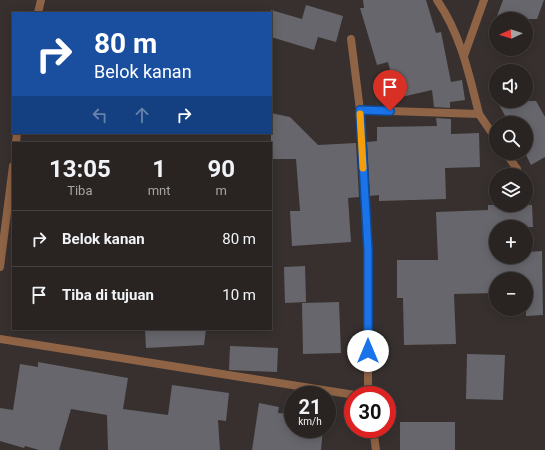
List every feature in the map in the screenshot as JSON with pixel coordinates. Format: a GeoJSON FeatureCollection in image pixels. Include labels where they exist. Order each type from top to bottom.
{"type":"FeatureCollection","features":[{"type":"Feature","properties":{"kind":"street"},"geometry":{"type":"LineString","coordinates":[[38,12],[41,0]]}},
{"type":"Feature","properties":{"kind":"street"},"geometry":{"type":"LineString","coordinates":[[436,0],[447,15],[464,56],[479,114],[489,129]]}},
{"type":"Feature","properties":{"kind":"street"},"geometry":{"type":"LineString","coordinates":[[464,56],[484,0]]}},
{"type":"Feature","properties":{"kind":"street"},"geometry":{"type":"LineString","coordinates":[[351,39],[360,110],[368,249],[368,386]]}},
{"type":"Feature","properties":{"kind":"street"},"geometry":{"type":"LineString","coordinates":[[360,110],[479,114]]}},
{"type":"Feature","properties":{"kind":"street"},"geometry":{"type":"LineString","coordinates":[[0,268],[12,174]]}},
{"type":"Feature","properties":{"kind":"street"},"geometry":{"type":"LineString","coordinates":[[0,339],[344,393]]}},
{"type":"Feature","properties":{"kind":"street"},"geometry":{"type":"LineString","coordinates":[[374,438],[376,450]]}},
{"type":"Feature","properties":{"kind":"building"},"geometry":{"type":"Polygon","coordinates":[[[363,0],[426,0],[436,33],[441,32],[451,82],[462,80],[465,100],[450,102],[450,108],[434,107],[432,90],[397,98],[388,62],[377,65],[360,8],[364,8],[363,0]]]}},
{"type":"Feature","properties":{"kind":"building"},"geometry":{"type":"Polygon","coordinates":[[[503,0],[544,0],[537,19],[533,19],[533,12],[499,12],[503,0]]]}},
{"type":"Feature","properties":{"kind":"building"},"geometry":{"type":"Polygon","coordinates":[[[306,5],[343,16],[336,42],[318,37],[314,50],[272,37],[271,10],[302,19],[306,5]]]}},
{"type":"Feature","properties":{"kind":"building"},"geometry":{"type":"Polygon","coordinates":[[[533,101],[536,101],[545,117],[545,157],[531,165],[528,160],[533,160],[533,116],[505,116],[501,108],[533,108],[533,101]]]}},
{"type":"Feature","properties":{"kind":"building"},"geometry":{"type":"Polygon","coordinates":[[[272,113],[290,117],[318,145],[356,143],[359,197],[348,198],[351,242],[292,246],[290,211],[300,211],[296,159],[272,159],[272,113]]]}},
{"type":"Feature","properties":{"kind":"building"},"geometry":{"type":"Polygon","coordinates":[[[436,118],[451,119],[451,134],[479,133],[480,167],[445,168],[446,199],[379,201],[379,195],[370,196],[367,142],[377,141],[377,127],[437,126],[436,118]]]}},
{"type":"Feature","properties":{"kind":"building"},"geometry":{"type":"Polygon","coordinates":[[[489,205],[489,212],[532,212],[533,220],[489,220],[489,264],[533,264],[533,252],[542,251],[543,315],[533,316],[533,272],[489,272],[489,293],[454,294],[456,344],[404,345],[403,298],[397,298],[397,260],[438,260],[436,212],[488,210],[489,205]]]}},
{"type":"Feature","properties":{"kind":"building"},"geometry":{"type":"Polygon","coordinates":[[[305,266],[306,302],[285,303],[284,267],[305,266]]]}},
{"type":"Feature","properties":{"kind":"building"},"geometry":{"type":"Polygon","coordinates":[[[339,302],[341,353],[303,354],[302,303],[339,302]]]}},
{"type":"Feature","properties":{"kind":"building"},"geometry":{"type":"Polygon","coordinates":[[[145,330],[206,330],[204,345],[146,348],[145,330]]]}},
{"type":"Feature","properties":{"kind":"building"},"geometry":{"type":"Polygon","coordinates":[[[230,346],[278,348],[277,372],[229,370],[230,346]]]}},
{"type":"Feature","properties":{"kind":"building"},"geometry":{"type":"Polygon","coordinates":[[[467,354],[505,355],[503,400],[466,399],[467,354]]]}},
{"type":"Feature","properties":{"kind":"building"},"geometry":{"type":"Polygon","coordinates":[[[38,362],[128,378],[123,409],[168,415],[172,385],[229,393],[226,421],[218,420],[220,450],[108,450],[107,415],[71,409],[59,450],[39,450],[25,446],[24,448],[0,441],[0,408],[13,410],[20,364],[38,367],[38,362]]]}},
{"type":"Feature","properties":{"kind":"building"},"geometry":{"type":"Polygon","coordinates":[[[259,403],[279,407],[278,413],[284,413],[284,438],[322,438],[321,450],[252,450],[259,403]]]}},
{"type":"Feature","properties":{"kind":"building"},"geometry":{"type":"Polygon","coordinates":[[[400,422],[455,422],[455,450],[400,450],[400,422]]]}},
{"type":"Feature","properties":{"kind":"slow traffic"},"geometry":{"type":"LineString","coordinates":[[360,114],[363,168]]}},
{"type":"Feature","properties":{"kind":"route"},"geometry":{"type":"LineString","coordinates":[[368,351],[368,249],[360,110],[390,111]]}}]}
